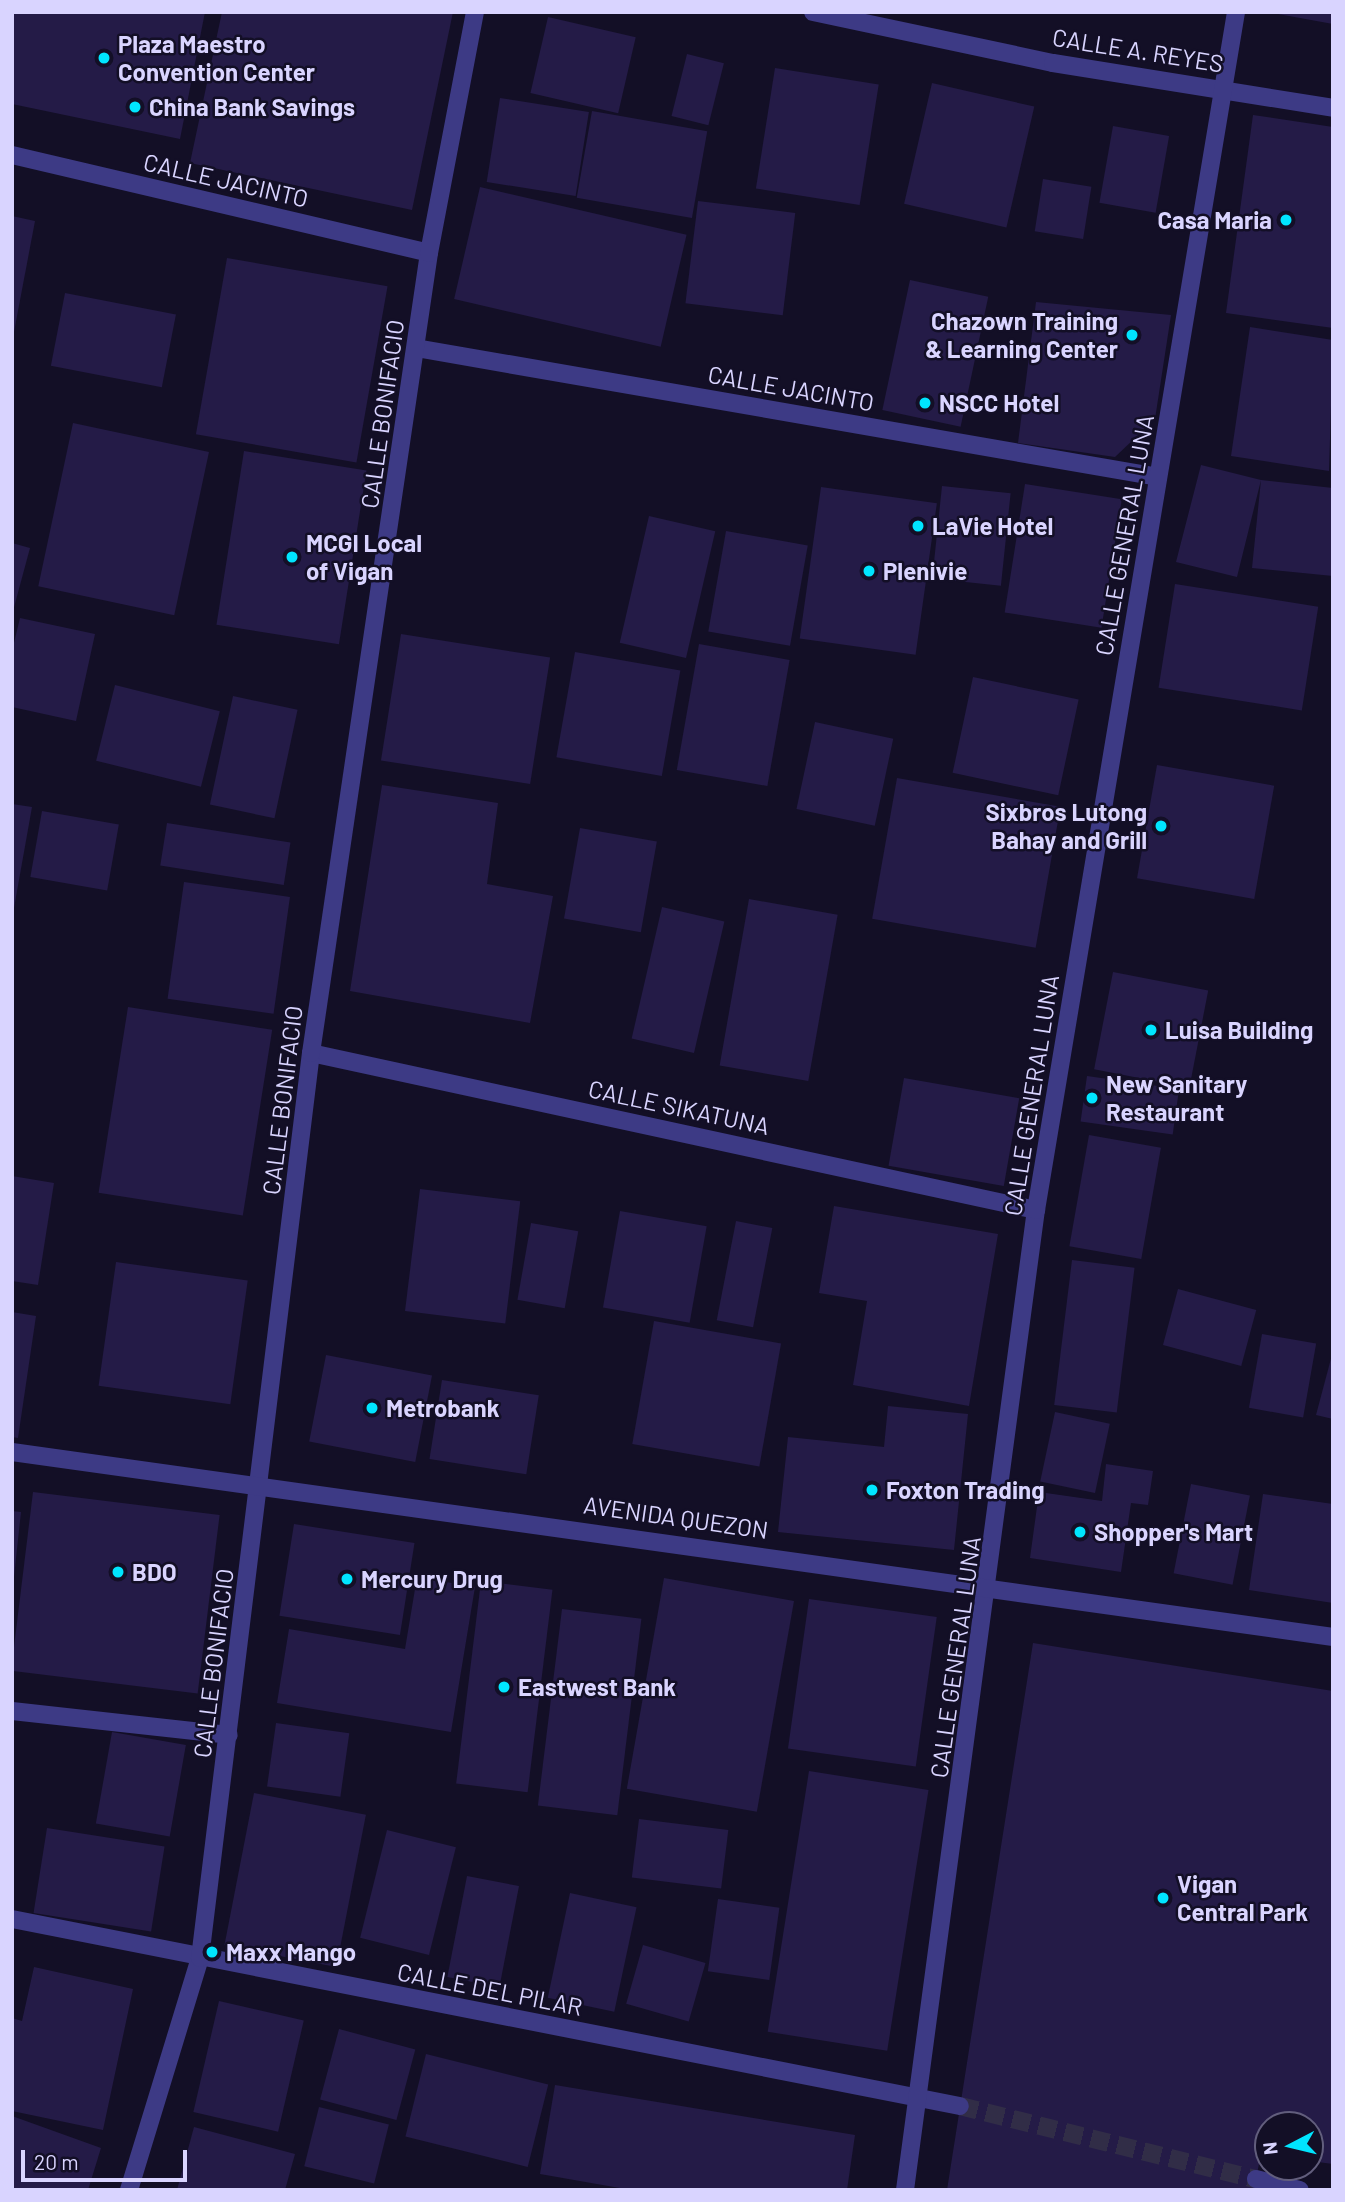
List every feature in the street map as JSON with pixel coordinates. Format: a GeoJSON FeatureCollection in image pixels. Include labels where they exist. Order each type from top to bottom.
{"type":"FeatureCollection","features":[{"type":"Feature","properties":{"kind":"street","name":"CALLE BONIFACIO"},"geometry":{"type":"LineString","coordinates":[[129,2190],[200,1958],[261,1484],[311,1053],[429,253],[475,12]]}},
{"type":"Feature","properties":{"kind":"street","name":"CALLE A. REYES"},"geometry":{"type":"LineString","coordinates":[[813,12],[1053,63],[1333,108]]}},
{"type":"Feature","properties":{"kind":"street","name":"CALLE GENERAL LUNA"},"geometry":{"type":"LineString","coordinates":[[905,2190],[990,1585],[1036,1210],[1158,477],[1227,89],[1236,12]]}},
{"type":"Feature","properties":{"kind":"street","name":"CALLE JACINTO"},"geometry":{"type":"LineString","coordinates":[[12,155],[429,253]]}},
{"type":"Feature","properties":{"kind":"street","name":"CALLE JACINTO"},"geometry":{"type":"LineString","coordinates":[[416,348],[1158,477]]}},
{"type":"Feature","properties":{"kind":"street","name":"CALLE SIKATUNA"},"geometry":{"type":"LineString","coordinates":[[311,1053],[1036,1210]]}},
{"type":"Feature","properties":{"kind":"street","name":"AVENIDA QUEZON"},"geometry":{"type":"LineString","coordinates":[[12,1452],[990,1585],[1333,1637]]}},
{"type":"Feature","properties":{"kind":"street"},"geometry":{"type":"LineString","coordinates":[[12,1711],[229,1735]]}},
{"type":"Feature","properties":{"kind":"street","name":"CALLE DEL PILAR"},"geometry":{"type":"LineString","coordinates":[[12,1919],[960,2106]]}},
{"type":"Feature","properties":{"kind":"street"},"geometry":{"type":"LineString","coordinates":[[1264,2181],[1300,2190]]}},
{"type":"Feature","properties":{"kind":"building","name":"Plaza Maestro Convention Center"},"geometry":{"type":"Polygon","coordinates":[[[12,12],[205,12],[180,139],[12,104],[12,12]]]}},
{"type":"Feature","properties":{"kind":"building"},"geometry":{"type":"Polygon","coordinates":[[[222,12],[453,12],[412,210],[190,163],[222,12]]]}},
{"type":"Feature","properties":{"kind":"building"},"geometry":{"type":"Polygon","coordinates":[[[1333,12],[1333,24],[1278,14],[1333,12]]]}},
{"type":"Feature","properties":{"kind":"building"},"geometry":{"type":"Polygon","coordinates":[[[548,17],[636,37],[618,113],[530,93],[548,17]]]}},
{"type":"Feature","properties":{"kind":"building"},"geometry":{"type":"Polygon","coordinates":[[[687,54],[724,63],[708,125],[672,116],[687,54]]]}},
{"type":"Feature","properties":{"kind":"building"},"geometry":{"type":"Polygon","coordinates":[[[775,68],[879,84],[860,205],[756,188],[775,68]]]}},
{"type":"Feature","properties":{"kind":"building"},"geometry":{"type":"Polygon","coordinates":[[[932,83],[1034,107],[1006,227],[904,204],[932,83]]]}},
{"type":"Feature","properties":{"kind":"building"},"geometry":{"type":"Polygon","coordinates":[[[500,98],[589,112],[576,196],[487,182],[500,98]]]}},
{"type":"Feature","properties":{"kind":"building"},"geometry":{"type":"Polygon","coordinates":[[[592,111],[707,131],[692,218],[577,198],[592,111]]]}},
{"type":"Feature","properties":{"kind":"building","name":"Casa Maria"},"geometry":{"type":"Polygon","coordinates":[[[1253,115],[1333,127],[1333,328],[1226,313],[1253,115]]]}},
{"type":"Feature","properties":{"kind":"building"},"geometry":{"type":"Polygon","coordinates":[[[1113,126],[1169,136],[1156,213],[1099,203],[1113,126]]]}},
{"type":"Feature","properties":{"kind":"building"},"geometry":{"type":"Polygon","coordinates":[[[1043,179],[1091,187],[1083,239],[1035,231],[1043,179]]]}},
{"type":"Feature","properties":{"kind":"building"},"geometry":{"type":"Polygon","coordinates":[[[480,187],[687,235],[661,347],[454,299],[480,187]]]}},
{"type":"Feature","properties":{"kind":"building"},"geometry":{"type":"Polygon","coordinates":[[[698,201],[795,213],[783,315],[685,303],[698,201]]]}},
{"type":"Feature","properties":{"kind":"building"},"geometry":{"type":"Polygon","coordinates":[[[12,216],[35,221],[14,332],[12,332],[12,216]]]}},
{"type":"Feature","properties":{"kind":"building"},"geometry":{"type":"Polygon","coordinates":[[[227,258],[388,286],[356,463],[196,434],[227,258]]]}},
{"type":"Feature","properties":{"kind":"building"},"geometry":{"type":"Polygon","coordinates":[[[910,280],[988,297],[961,427],[882,410],[910,280]]]}},
{"type":"Feature","properties":{"kind":"building"},"geometry":{"type":"Polygon","coordinates":[[[65,293],[176,315],[162,387],[51,366],[65,293]]]}},
{"type":"Feature","properties":{"kind":"building"},"geometry":{"type":"Polygon","coordinates":[[[1036,302],[1171,315],[1155,419],[1115,457],[1018,443],[1036,302]]]}},
{"type":"Feature","properties":{"kind":"building"},"geometry":{"type":"Polygon","coordinates":[[[1250,327],[1333,340],[1329,471],[1231,456],[1250,327]]]}},
{"type":"Feature","properties":{"kind":"building"},"geometry":{"type":"Polygon","coordinates":[[[73,423],[209,452],[174,615],[38,586],[73,423]]]}},
{"type":"Feature","properties":{"kind":"building"},"geometry":{"type":"Polygon","coordinates":[[[244,451],[366,470],[339,644],[216,625],[244,451]]]}},
{"type":"Feature","properties":{"kind":"building"},"geometry":{"type":"Polygon","coordinates":[[[1201,465],[1261,480],[1237,577],[1176,562],[1201,465]]]}},
{"type":"Feature","properties":{"kind":"building"},"geometry":{"type":"Polygon","coordinates":[[[1261,480],[1333,488],[1333,576],[1252,568],[1261,480]]]}},
{"type":"Feature","properties":{"kind":"building"},"geometry":{"type":"Polygon","coordinates":[[[1025,484],[1122,499],[1101,628],[1005,612],[1025,484]]]}},
{"type":"Feature","properties":{"kind":"building"},"geometry":{"type":"Polygon","coordinates":[[[942,486],[1011,493],[1001,586],[932,578],[942,486]]]}},
{"type":"Feature","properties":{"kind":"building","name":"Plenivie"},"geometry":{"type":"Polygon","coordinates":[[[821,487],[937,503],[916,655],[800,639],[821,487]]]}},
{"type":"Feature","properties":{"kind":"building"},"geometry":{"type":"Polygon","coordinates":[[[649,516],[715,531],[686,658],[620,643],[649,516]]]}},
{"type":"Feature","properties":{"kind":"building"},"geometry":{"type":"Polygon","coordinates":[[[726,531],[808,545],[790,646],[708,631],[726,531]]]}},
{"type":"Feature","properties":{"kind":"building"},"geometry":{"type":"Polygon","coordinates":[[[12,543],[30,548],[13,611],[12,611],[12,543]]]}},
{"type":"Feature","properties":{"kind":"building"},"geometry":{"type":"Polygon","coordinates":[[[1175,584],[1318,607],[1302,710],[1159,688],[1175,584]]]}},
{"type":"Feature","properties":{"kind":"building"},"geometry":{"type":"Polygon","coordinates":[[[20,618],[95,634],[76,721],[12,707],[12,651],[20,618]]]}},
{"type":"Feature","properties":{"kind":"building"},"geometry":{"type":"Polygon","coordinates":[[[401,634],[550,658],[530,784],[381,760],[401,634]]]}},
{"type":"Feature","properties":{"kind":"building"},"geometry":{"type":"Polygon","coordinates":[[[699,644],[790,660],[767,786],[677,770],[699,644]]]}},
{"type":"Feature","properties":{"kind":"building"},"geometry":{"type":"Polygon","coordinates":[[[575,652],[680,671],[662,776],[556,757],[575,652]]]}},
{"type":"Feature","properties":{"kind":"building"},"geometry":{"type":"Polygon","coordinates":[[[973,677],[1079,699],[1058,795],[953,773],[973,677]]]}},
{"type":"Feature","properties":{"kind":"building"},"geometry":{"type":"Polygon","coordinates":[[[115,685],[220,711],[201,787],[96,761],[115,685]]]}},
{"type":"Feature","properties":{"kind":"building"},"geometry":{"type":"Polygon","coordinates":[[[233,696],[298,710],[274,818],[210,805],[233,696]]]}},
{"type":"Feature","properties":{"kind":"building"},"geometry":{"type":"Polygon","coordinates":[[[815,722],[893,739],[875,826],[796,809],[815,722]]]}},
{"type":"Feature","properties":{"kind":"building"},"geometry":{"type":"Polygon","coordinates":[[[1157,765],[1274,786],[1254,899],[1137,878],[1157,765]]]}},
{"type":"Feature","properties":{"kind":"building"},"geometry":{"type":"Polygon","coordinates":[[[897,778],[1060,807],[1036,948],[872,919],[897,778]]]}},
{"type":"Feature","properties":{"kind":"building"},"geometry":{"type":"Polygon","coordinates":[[[382,785],[498,803],[487,884],[553,896],[530,1023],[350,991],[382,785]]]}},
{"type":"Feature","properties":{"kind":"building"},"geometry":{"type":"Polygon","coordinates":[[[12,804],[32,807],[14,908],[12,908],[12,804]]]}},
{"type":"Feature","properties":{"kind":"building"},"geometry":{"type":"Polygon","coordinates":[[[42,811],[119,825],[107,891],[30,877],[42,811]]]}},
{"type":"Feature","properties":{"kind":"building"},"geometry":{"type":"Polygon","coordinates":[[[167,823],[290,843],[284,885],[160,865],[167,823]]]}},
{"type":"Feature","properties":{"kind":"building"},"geometry":{"type":"Polygon","coordinates":[[[580,828],[657,842],[641,932],[564,919],[580,828]]]}},
{"type":"Feature","properties":{"kind":"building"},"geometry":{"type":"Polygon","coordinates":[[[184,882],[290,897],[274,1014],[168,999],[184,882]]]}},
{"type":"Feature","properties":{"kind":"building"},"geometry":{"type":"Polygon","coordinates":[[[749,899],[838,915],[808,1081],[720,1065],[749,899]]]}},
{"type":"Feature","properties":{"kind":"building"},"geometry":{"type":"Polygon","coordinates":[[[662,907],[724,921],[694,1053],[632,1039],[662,907]]]}},
{"type":"Feature","properties":{"kind":"building","name":"Luisa Building"},"geometry":{"type":"Polygon","coordinates":[[[1113,972],[1208,991],[1189,1088],[1094,1069],[1113,972]]]}},
{"type":"Feature","properties":{"kind":"building"},"geometry":{"type":"Polygon","coordinates":[[[128,1007],[272,1030],[243,1216],[99,1193],[128,1007]]]}},
{"type":"Feature","properties":{"kind":"building"},"geometry":{"type":"Polygon","coordinates":[[[1087,1076],[1179,1089],[1173,1134],[1081,1122],[1087,1076]]]}},
{"type":"Feature","properties":{"kind":"building"},"geometry":{"type":"Polygon","coordinates":[[[904,1078],[1019,1098],[1004,1186],[889,1166],[904,1078]]]}},
{"type":"Feature","properties":{"kind":"building"},"geometry":{"type":"Polygon","coordinates":[[[1089,1135],[1161,1148],[1141,1259],[1069,1246],[1089,1135]]]}},
{"type":"Feature","properties":{"kind":"building"},"geometry":{"type":"Polygon","coordinates":[[[12,1176],[54,1183],[38,1285],[12,1281],[12,1176]]]}},
{"type":"Feature","properties":{"kind":"building"},"geometry":{"type":"Polygon","coordinates":[[[420,1189],[520,1201],[505,1323],[405,1311],[420,1189]]]}},
{"type":"Feature","properties":{"kind":"building"},"geometry":{"type":"Polygon","coordinates":[[[834,1206],[998,1234],[969,1406],[853,1385],[867,1301],[819,1293],[834,1206]]]}},
{"type":"Feature","properties":{"kind":"building"},"geometry":{"type":"Polygon","coordinates":[[[620,1211],[707,1226],[690,1323],[603,1308],[620,1211]]]}},
{"type":"Feature","properties":{"kind":"building"},"geometry":{"type":"Polygon","coordinates":[[[736,1221],[772,1228],[753,1327],[717,1320],[736,1221]]]}},
{"type":"Feature","properties":{"kind":"building"},"geometry":{"type":"Polygon","coordinates":[[[531,1223],[578,1231],[565,1308],[517,1300],[531,1223]]]}},
{"type":"Feature","properties":{"kind":"building"},"geometry":{"type":"Polygon","coordinates":[[[1072,1260],[1135,1268],[1117,1413],[1054,1405],[1072,1260]]]}},
{"type":"Feature","properties":{"kind":"building"},"geometry":{"type":"Polygon","coordinates":[[[116,1262],[248,1281],[230,1404],[99,1386],[116,1262]]]}},
{"type":"Feature","properties":{"kind":"building"},"geometry":{"type":"Polygon","coordinates":[[[1178,1289],[1256,1310],[1241,1366],[1163,1345],[1178,1289]]]}},
{"type":"Feature","properties":{"kind":"building"},"geometry":{"type":"Polygon","coordinates":[[[12,1312],[36,1316],[18,1438],[12,1437],[12,1312]]]}},
{"type":"Feature","properties":{"kind":"building"},"geometry":{"type":"Polygon","coordinates":[[[654,1321],[781,1343],[759,1467],[632,1444],[654,1321]]]}},
{"type":"Feature","properties":{"kind":"building"},"geometry":{"type":"Polygon","coordinates":[[[1262,1334],[1316,1344],[1303,1417],[1249,1408],[1262,1334]]]}},
{"type":"Feature","properties":{"kind":"building"},"geometry":{"type":"Polygon","coordinates":[[[1333,1351],[1333,1419],[1316,1415],[1333,1351]]]}},
{"type":"Feature","properties":{"kind":"building","name":"Metrobank"},"geometry":{"type":"Polygon","coordinates":[[[326,1355],[432,1376],[415,1462],[309,1441],[326,1355]]]}},
{"type":"Feature","properties":{"kind":"building"},"geometry":{"type":"Polygon","coordinates":[[[442,1380],[539,1395],[526,1474],[429,1459],[442,1380]]]}},
{"type":"Feature","properties":{"kind":"building","name":"Foxton Trading"},"geometry":{"type":"Polygon","coordinates":[[[888,1406],[968,1414],[954,1550],[778,1532],[788,1437],[884,1447],[888,1406]]]}},
{"type":"Feature","properties":{"kind":"building"},"geometry":{"type":"Polygon","coordinates":[[[1055,1412],[1110,1424],[1095,1493],[1040,1481],[1055,1412]]]}},
{"type":"Feature","properties":{"kind":"building","name":"Shopper's Mart"},"geometry":{"type":"Polygon","coordinates":[[[1106,1464],[1153,1471],[1148,1505],[1131,1503],[1121,1572],[1030,1558],[1039,1492],[1102,1501],[1106,1464]]]}},
{"type":"Feature","properties":{"kind":"building"},"geometry":{"type":"Polygon","coordinates":[[[1191,1484],[1250,1495],[1233,1585],[1174,1573],[1191,1484]]]}},
{"type":"Feature","properties":{"kind":"building","name":"BDO"},"geometry":{"type":"Polygon","coordinates":[[[33,1492],[220,1515],[198,1694],[12,1671],[33,1492]]]}},
{"type":"Feature","properties":{"kind":"building"},"geometry":{"type":"Polygon","coordinates":[[[1263,1494],[1333,1504],[1333,1603],[1249,1590],[1263,1494]]]}},
{"type":"Feature","properties":{"kind":"building"},"geometry":{"type":"Polygon","coordinates":[[[12,1511],[21,1512],[14,1577],[12,1577],[12,1511]]]}},
{"type":"Feature","properties":{"kind":"building","name":"Mercury Drug"},"geometry":{"type":"Polygon","coordinates":[[[294,1524],[414,1543],[400,1635],[279,1616],[294,1524]]]}},
{"type":"Feature","properties":{"kind":"building"},"geometry":{"type":"Polygon","coordinates":[[[417,1577],[475,1587],[451,1732],[277,1703],[289,1629],[405,1649],[417,1577]]]}},
{"type":"Feature","properties":{"kind":"building"},"geometry":{"type":"Polygon","coordinates":[[[664,1578],[794,1601],[757,1812],[627,1789],[664,1578]]]}},
{"type":"Feature","properties":{"kind":"building","name":"Eastwest Bank"},"geometry":{"type":"Polygon","coordinates":[[[481,1581],[552,1590],[528,1792],[456,1783],[481,1581]]]}},
{"type":"Feature","properties":{"kind":"building"},"geometry":{"type":"Polygon","coordinates":[[[809,1599],[937,1617],[916,1766],[788,1749],[809,1599]]]}},
{"type":"Feature","properties":{"kind":"building"},"geometry":{"type":"Polygon","coordinates":[[[562,1609],[641,1619],[617,1815],[538,1806],[562,1609]]]}},
{"type":"Feature","properties":{"kind":"building","name":"Vigan Central Park"},"geometry":{"type":"Polygon","coordinates":[[[1033,1643],[1333,1691],[1333,2164],[1324,2163],[1324,2111],[1254,2111],[1254,2190],[947,2190],[1033,1643]]]}},
{"type":"Feature","properties":{"kind":"building"},"geometry":{"type":"Polygon","coordinates":[[[276,1723],[349,1733],[340,1797],[267,1786],[276,1723]]]}},
{"type":"Feature","properties":{"kind":"building"},"geometry":{"type":"Polygon","coordinates":[[[112,1732],[186,1745],[170,1837],[96,1824],[112,1732]]]}},
{"type":"Feature","properties":{"kind":"building"},"geometry":{"type":"Polygon","coordinates":[[[809,1771],[929,1790],[887,2051],[768,2032],[809,1771]]]}},
{"type":"Feature","properties":{"kind":"building"},"geometry":{"type":"Polygon","coordinates":[[[254,1793],[366,1815],[336,1967],[224,1945],[254,1793]]]}},
{"type":"Feature","properties":{"kind":"building"},"geometry":{"type":"Polygon","coordinates":[[[639,1819],[728,1830],[721,1889],[632,1878],[639,1819]]]}},
{"type":"Feature","properties":{"kind":"building"},"geometry":{"type":"Polygon","coordinates":[[[47,1828],[165,1847],[151,1932],[34,1913],[47,1828]]]}},
{"type":"Feature","properties":{"kind":"building"},"geometry":{"type":"Polygon","coordinates":[[[387,1830],[456,1847],[429,1955],[360,1938],[387,1830]]]}},
{"type":"Feature","properties":{"kind":"building"},"geometry":{"type":"Polygon","coordinates":[[[467,1876],[519,1886],[499,1987],[447,1977],[467,1876]]]}},
{"type":"Feature","properties":{"kind":"building"},"geometry":{"type":"Polygon","coordinates":[[[570,1893],[637,1907],[614,2012],[548,1998],[570,1893]]]}},
{"type":"Feature","properties":{"kind":"building"},"geometry":{"type":"Polygon","coordinates":[[[718,1899],[779,1908],[769,1980],[708,1971],[718,1899]]]}},
{"type":"Feature","properties":{"kind":"building"},"geometry":{"type":"Polygon","coordinates":[[[643,1945],[705,1963],[689,2022],[626,2004],[643,1945]]]}},
{"type":"Feature","properties":{"kind":"building"},"geometry":{"type":"Polygon","coordinates":[[[34,1967],[133,1989],[103,2130],[12,2111],[12,2018],[22,2021],[34,1967]]]}},
{"type":"Feature","properties":{"kind":"building"},"geometry":{"type":"Polygon","coordinates":[[[219,2001],[304,2021],[278,2132],[193,2112],[219,2001]]]}},
{"type":"Feature","properties":{"kind":"building"},"geometry":{"type":"Polygon","coordinates":[[[339,2029],[415,2049],[396,2120],[320,2100],[339,2029]]]}},
{"type":"Feature","properties":{"kind":"building"},"geometry":{"type":"Polygon","coordinates":[[[426,2054],[548,2084],[528,2167],[405,2136],[426,2054]]]}},
{"type":"Feature","properties":{"kind":"building"},"geometry":{"type":"Polygon","coordinates":[[[555,2085],[855,2135],[847,2190],[631,2190],[540,2174],[555,2085]]]}},
{"type":"Feature","properties":{"kind":"building"},"geometry":{"type":"Polygon","coordinates":[[[319,2107],[389,2124],[374,2184],[304,2166],[319,2107]]]}},
{"type":"Feature","properties":{"kind":"building"},"geometry":{"type":"Polygon","coordinates":[[[12,2116],[101,2148],[88,2190],[12,2190],[12,2116]]]}},
{"type":"Feature","properties":{"kind":"building"},"geometry":{"type":"Polygon","coordinates":[[[194,2127],[295,2154],[285,2190],[177,2190],[194,2127]]]}},
{"type":"Feature","properties":{"kind":"tunnel"},"geometry":{"type":"LineString","coordinates":[[960,2106],[1254,2179]]}},
{"type":"Feature","properties":{"kind":"place","name":"Plaza Maestro Convention Center"},"geometry":{"type":"Point","coordinates":[104,58]}},
{"type":"Feature","properties":{"kind":"place","name":"China Bank Savings"},"geometry":{"type":"Point","coordinates":[135,107]}},
{"type":"Feature","properties":{"kind":"place","name":"Casa Maria"},"geometry":{"type":"Point","coordinates":[1286,220]}},
{"type":"Feature","properties":{"kind":"place","name":"Chazown Training & Learning Center"},"geometry":{"type":"Point","coordinates":[1132,335]}},
{"type":"Feature","properties":{"kind":"place","name":"NSCC Hotel"},"geometry":{"type":"Point","coordinates":[925,403]}},
{"type":"Feature","properties":{"kind":"place","name":"LaVie Hotel"},"geometry":{"type":"Point","coordinates":[918,526]}},
{"type":"Feature","properties":{"kind":"place","name":"MCGI Local of Vigan"},"geometry":{"type":"Point","coordinates":[292,557]}},
{"type":"Feature","properties":{"kind":"place","name":"Plenivie"},"geometry":{"type":"Point","coordinates":[869,571]}},
{"type":"Feature","properties":{"kind":"place","name":"Sixbros Lutong Bahay and Grill"},"geometry":{"type":"Point","coordinates":[1161,826]}},
{"type":"Feature","properties":{"kind":"place","name":"Luisa Building"},"geometry":{"type":"Point","coordinates":[1151,1030]}},
{"type":"Feature","properties":{"kind":"place","name":"New Sanitary Restaurant"},"geometry":{"type":"Point","coordinates":[1092,1098]}},
{"type":"Feature","properties":{"kind":"place","name":"Metrobank"},"geometry":{"type":"Point","coordinates":[372,1408]}},
{"type":"Feature","properties":{"kind":"place","name":"Foxton Trading"},"geometry":{"type":"Point","coordinates":[872,1490]}},
{"type":"Feature","properties":{"kind":"place","name":"Shopper's Mart"},"geometry":{"type":"Point","coordinates":[1080,1532]}},
{"type":"Feature","properties":{"kind":"place","name":"BDO"},"geometry":{"type":"Point","coordinates":[118,1572]}},
{"type":"Feature","properties":{"kind":"place","name":"Mercury Drug"},"geometry":{"type":"Point","coordinates":[347,1579]}},
{"type":"Feature","properties":{"kind":"place","name":"Eastwest Bank"},"geometry":{"type":"Point","coordinates":[504,1687]}},
{"type":"Feature","properties":{"kind":"place","name":"Vigan Central Park"},"geometry":{"type":"Point","coordinates":[1163,1898]}},
{"type":"Feature","properties":{"kind":"place","name":"Maxx Mango"},"geometry":{"type":"Point","coordinates":[212,1952]}}]}
